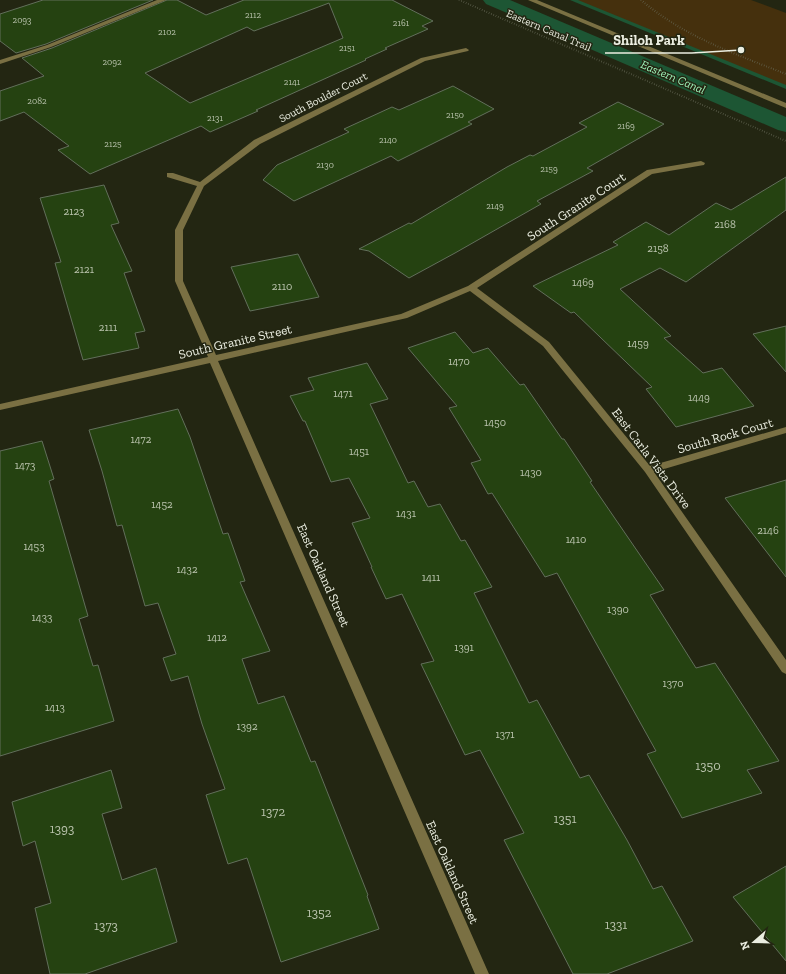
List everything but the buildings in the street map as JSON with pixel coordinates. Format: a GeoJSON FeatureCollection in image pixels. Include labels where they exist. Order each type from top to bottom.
{"type":"FeatureCollection","features":[{"type":"Feature","properties":{"kind":"street"},"geometry":{"type":"LineString","coordinates":[[0,62],[49,46],[162,0]]}},
{"type":"Feature","properties":{"kind":"street"},"geometry":{"type":"LineString","coordinates":[[531,0],[786,106]]}},
{"type":"Feature","properties":{"kind":"street","name":"South Boulder Court"},"geometry":{"type":"LineString","coordinates":[[201,185],[257,142],[423,59],[466,50]]}},
{"type":"Feature","properties":{"kind":"street","name":"South Granite Court"},"geometry":{"type":"LineString","coordinates":[[471,288],[650,172],[701,163]]}},
{"type":"Feature","properties":{"kind":"street"},"geometry":{"type":"LineString","coordinates":[[170,175],[201,185]]}},
{"type":"Feature","properties":{"kind":"street","name":"East Oakland Street"},"geometry":{"type":"LineString","coordinates":[[201,185],[179,230],[179,281],[482,974]]}},
{"type":"Feature","properties":{"kind":"street","name":"South Granite Street"},"geometry":{"type":"LineString","coordinates":[[0,407],[404,316],[471,288]]}},
{"type":"Feature","properties":{"kind":"street","name":"East Carla Vista Drive"},"geometry":{"type":"LineString","coordinates":[[471,288],[546,344],[648,470],[786,669]]}},
{"type":"Feature","properties":{"kind":"street","name":"South Rock Court"},"geometry":{"type":"LineString","coordinates":[[648,470],[786,430]]}},
{"type":"Feature","properties":{"kind":"path","name":"Eastern Canal Trail"},"geometry":{"type":"LineString","coordinates":[[459,0],[786,141]]}},
{"type":"Feature","properties":{"kind":"path"},"geometry":{"type":"LineString","coordinates":[[641,0],[653,11],[696,37],[786,74]]}},
{"type":"Feature","properties":{"kind":"shaded area"},"geometry":{"type":"Polygon","coordinates":[[[573,0],[751,0],[786,13],[786,87],[573,0]]]}},
{"type":"Feature","properties":{"kind":"waterway","name":"Eastern Canal"},"geometry":{"type":"LineString","coordinates":[[493,0],[786,125]]}},
{"type":"Feature","properties":{"kind":"waterway"},"geometry":{"type":"LineString","coordinates":[[573,0],[786,87]]}},
{"type":"Feature","properties":{"kind":"place","name":"Shiloh Park"},"geometry":{"type":"Point","coordinates":[741,50]}}]}
